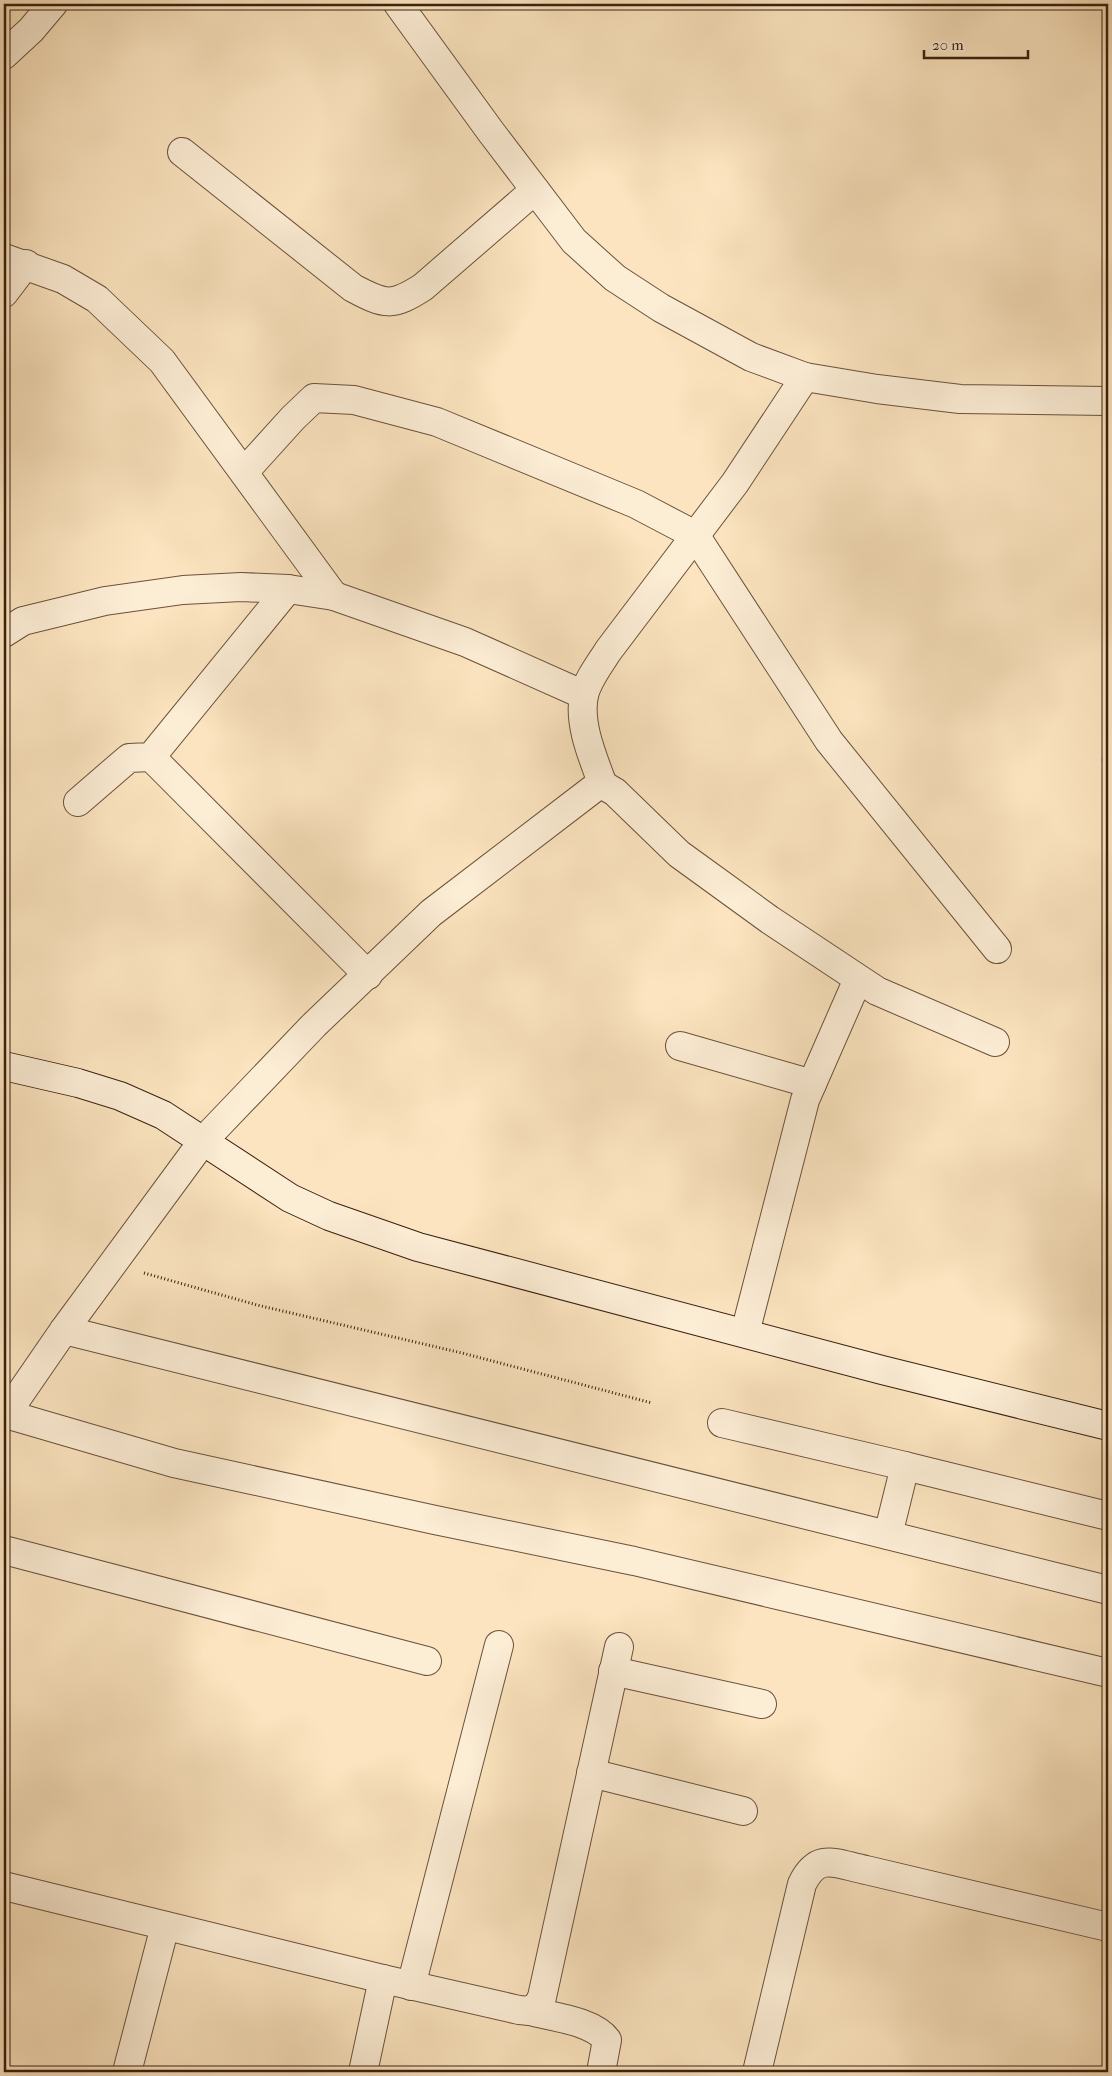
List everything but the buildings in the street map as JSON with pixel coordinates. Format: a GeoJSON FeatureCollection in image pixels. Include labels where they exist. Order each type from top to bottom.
{"type":"FeatureCollection","features":[{"type":"Feature","properties":{"kind":"street"},"geometry":{"type":"LineString","coordinates":[[4,55],[31,30],[53,4]]}},
{"type":"Feature","properties":{"kind":"street"},"geometry":{"type":"LineString","coordinates":[[398,4],[574,241],[615,278],[661,308],[751,357],[805,377],[878,389],[960,399],[1108,401]]}},
{"type":"Feature","properties":{"kind":"street"},"geometry":{"type":"LineString","coordinates":[[182,152],[353,288],[375,300],[391,302],[407,298],[423,287],[535,190]]}},
{"type":"Feature","properties":{"kind":"street"},"geometry":{"type":"LineString","coordinates":[[4,293],[15,261],[63,279],[97,299],[130,329],[162,361],[334,596]]}},
{"type":"Feature","properties":{"kind":"street"},"geometry":{"type":"LineString","coordinates":[[805,377],[735,483],[608,651],[592,676],[584,695],[585,726],[592,756],[603,785],[615,792],[679,854],[770,920],[877,992],[995,1042]]}},
{"type":"Feature","properties":{"kind":"street"},"geometry":{"type":"LineString","coordinates":[[245,472],[293,418],[314,398],[354,400],[437,422],[636,504],[695,534],[828,741],[997,949]]}},
{"type":"Feature","properties":{"kind":"street"},"geometry":{"type":"LineString","coordinates":[[4,631],[24,621],[105,601],[183,590],[241,587],[288,589],[334,596],[464,642],[584,695]]}},
{"type":"Feature","properties":{"kind":"street"},"geometry":{"type":"LineString","coordinates":[[151,757],[288,589]]}},
{"type":"Feature","properties":{"kind":"street"},"geometry":{"type":"LineString","coordinates":[[78,802],[129,758],[151,757],[368,975]]}},
{"type":"Feature","properties":{"kind":"street"},"geometry":{"type":"LineString","coordinates":[[603,785],[592,789],[431,914],[314,1025],[203,1141],[64,1330],[5,1415],[174,1463],[634,1561],[1108,1673]]}},
{"type":"Feature","properties":{"kind":"street"},"geometry":{"type":"LineString","coordinates":[[745,1333],[805,1100],[858,979]]}},
{"type":"Feature","properties":{"kind":"street"},"geometry":{"type":"LineString","coordinates":[[680,1046],[812,1084]]}},
{"type":"Feature","properties":{"kind":"street"},"geometry":{"type":"LineString","coordinates":[[4,1066],[78,1083],[120,1096],[163,1115],[290,1198],[329,1216],[418,1247],[1108,1426]]}},
{"type":"Feature","properties":{"kind":"street"},"geometry":{"type":"LineString","coordinates":[[64,1330],[1108,1590]]}},
{"type":"Feature","properties":{"kind":"street"},"geometry":{"type":"LineString","coordinates":[[722,1423],[1108,1516]]}},
{"type":"Feature","properties":{"kind":"street"},"geometry":{"type":"LineString","coordinates":[[888,1535],[905,1466]]}},
{"type":"Feature","properties":{"kind":"street"},"geometry":{"type":"LineString","coordinates":[[4,1550],[427,1661]]}},
{"type":"Feature","properties":{"kind":"street"},"geometry":{"type":"LineString","coordinates":[[411,1986],[499,1645]]}},
{"type":"Feature","properties":{"kind":"street"},"geometry":{"type":"LineString","coordinates":[[530,2011],[538,2005],[542,1997],[616,1659],[762,1704]]}},
{"type":"Feature","properties":{"kind":"street"},"geometry":{"type":"LineString","coordinates":[[591,1773],[742,1810]]}},
{"type":"Feature","properties":{"kind":"street"},"geometry":{"type":"LineString","coordinates":[[756,2072],[802,1884],[808,1872],[818,1863],[829,1862],[866,1870],[1108,1927]]}},
{"type":"Feature","properties":{"kind":"street"},"geometry":{"type":"LineString","coordinates":[[4,1886],[383,1980],[530,2011],[588,2026],[601,2032],[606,2040],[601,2072]]}},
{"type":"Feature","properties":{"kind":"street"},"geometry":{"type":"LineString","coordinates":[[127,2072],[164,1926]]}},
{"type":"Feature","properties":{"kind":"street"},"geometry":{"type":"LineString","coordinates":[[363,2072],[383,1980]]}},
{"type":"Feature","properties":{"kind":"path"},"geometry":{"type":"LineString","coordinates":[[113,1264],[257,1305],[453,1350],[652,1403]]}},
{"type":"Feature","properties":{"kind":"water"},"geometry":{"type":"Polygon","coordinates":[[[1108,733],[1108,788],[1102,760],[1108,733]]]}}]}
